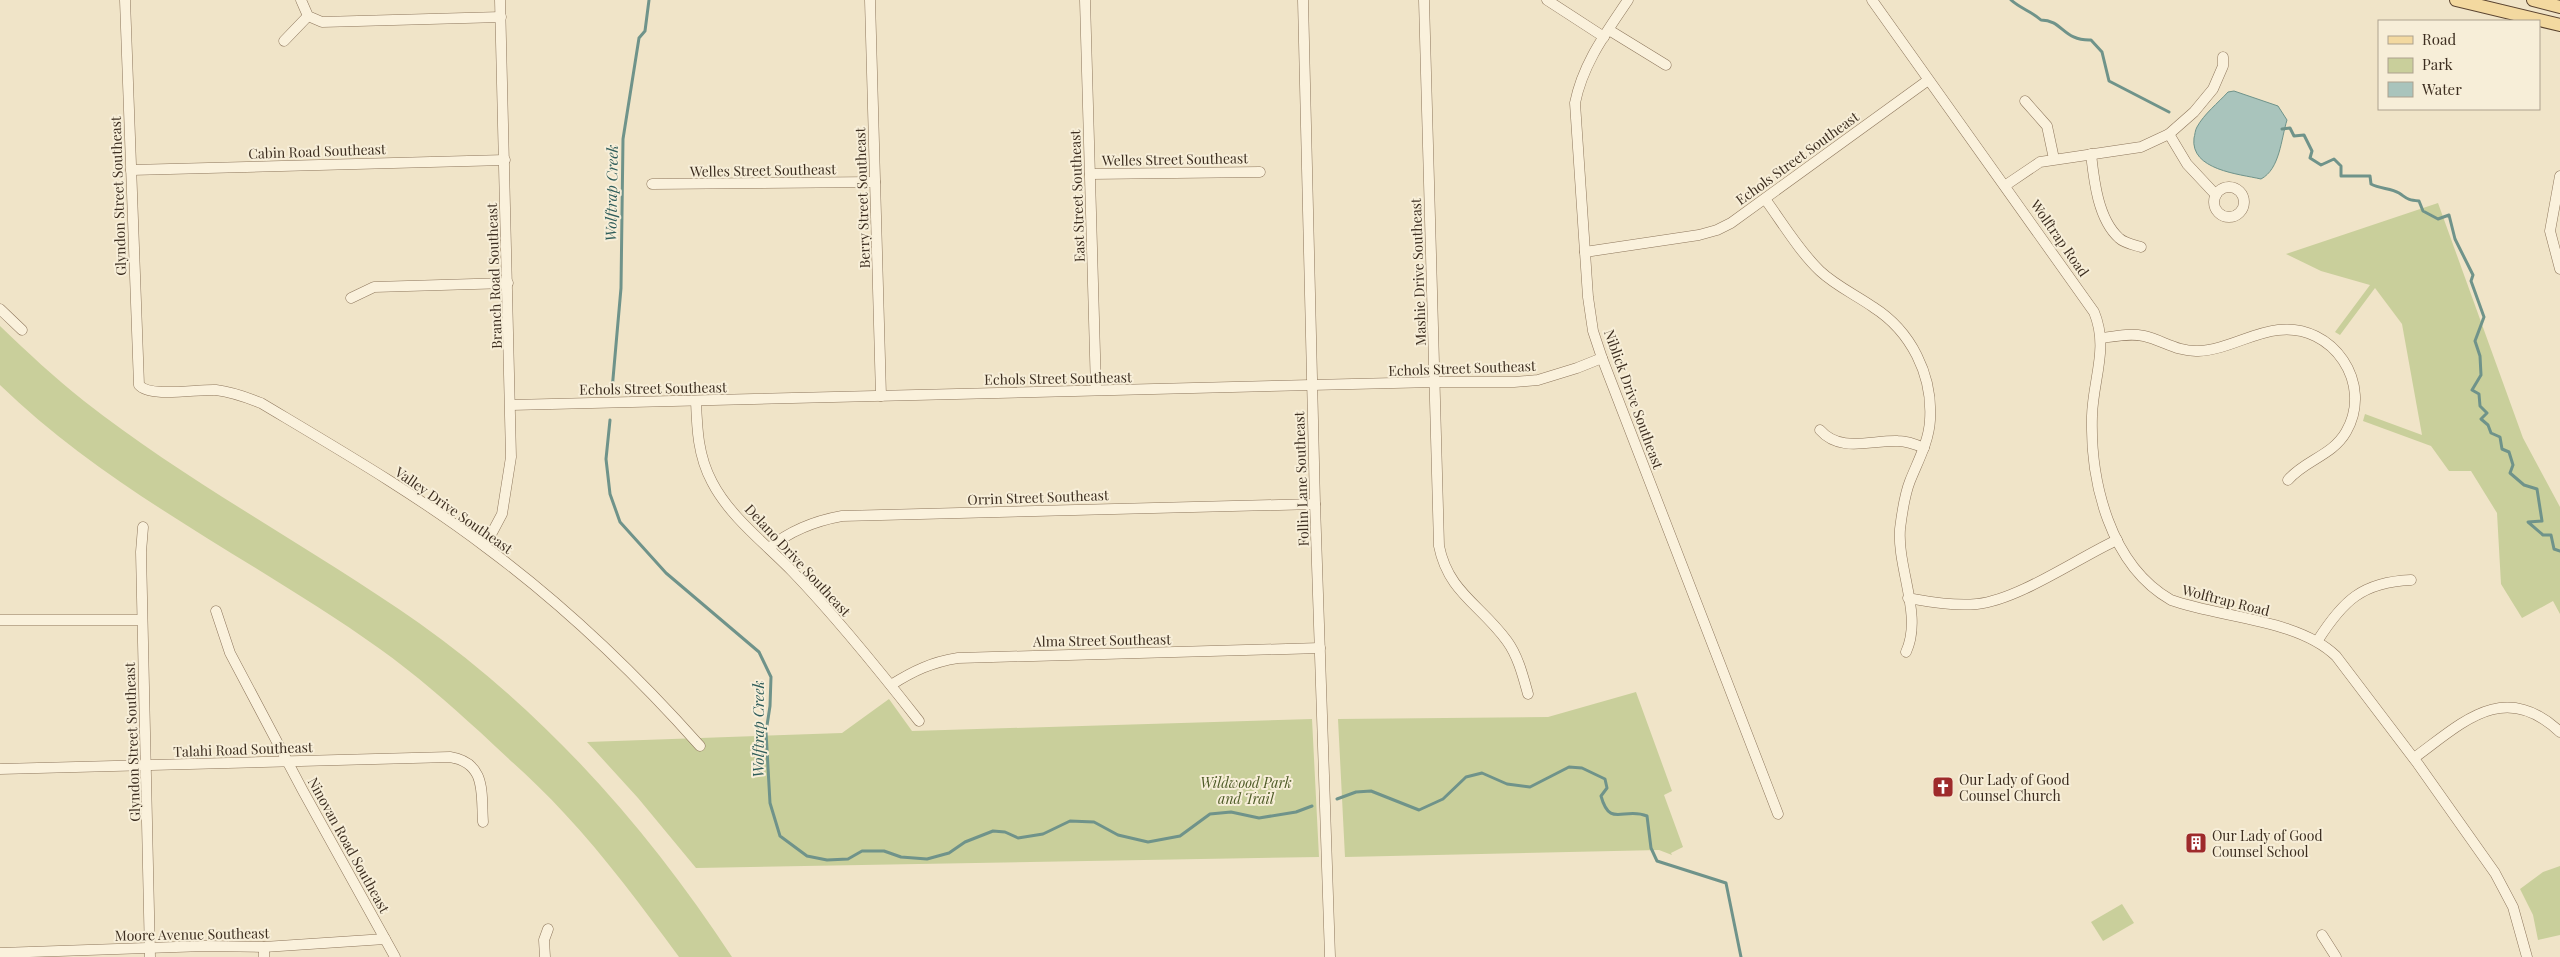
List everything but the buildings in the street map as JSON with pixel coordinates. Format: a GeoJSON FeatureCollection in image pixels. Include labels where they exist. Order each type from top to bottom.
{"type":"FeatureCollection","features":[{"type":"Feature","properties":{"kind":"main road"},"geometry":{"type":"LineString","coordinates":[[2456,0],[2539,20]]}},
{"type":"Feature","properties":{"kind":"main road"},"geometry":{"type":"LineString","coordinates":[[2533,0],[2560,7]]}},
{"type":"Feature","properties":{"kind":"main road"},"geometry":{"type":"LineString","coordinates":[[2540,20],[2560,25]]}},
{"type":"Feature","properties":{"kind":"street","name":"Glyndon Street Southeast"},"geometry":{"type":"LineString","coordinates":[[125,0],[138,382],[143,389]]}},
{"type":"Feature","properties":{"kind":"street"},"geometry":{"type":"LineString","coordinates":[[301,0],[308,16],[322,22],[501,17]]}},
{"type":"Feature","properties":{"kind":"street","name":"Branch Road Southeast"},"geometry":{"type":"LineString","coordinates":[[486,546],[498,526],[508,486],[511,457],[500,0]]}},
{"type":"Feature","properties":{"kind":"street","name":"Berry Street Southeast"},"geometry":{"type":"LineString","coordinates":[[870,0],[881,396]]}},
{"type":"Feature","properties":{"kind":"street","name":"East Street Southeast"},"geometry":{"type":"LineString","coordinates":[[1086,0],[1096,390]]}},
{"type":"Feature","properties":{"kind":"street","name":"Follin Lane Southeast"},"geometry":{"type":"LineString","coordinates":[[1303,0],[1315,504],[1330,957]]}},
{"type":"Feature","properties":{"kind":"street","name":"Mashie Drive Southeast"},"geometry":{"type":"LineString","coordinates":[[1424,0],[1437,506],[1442,562],[1455,586],[1508,643],[1516,657],[1528,694]]}},
{"type":"Feature","properties":{"kind":"street"},"geometry":{"type":"LineString","coordinates":[[1547,0],[1666,65]]}},
{"type":"Feature","properties":{"kind":"street","name":"Niblick Drive Southeast"},"geometry":{"type":"LineString","coordinates":[[1628,0],[1583,73],[1575,103],[1585,252],[1593,331],[1778,814]]}},
{"type":"Feature","properties":{"kind":"street","name":"Wolftrap Road"},"geometry":{"type":"LineString","coordinates":[[1872,0],[1927,81],[2006,185],[2094,312],[2102,338],[2102,354],[2092,415],[2093,454],[2096,476],[2117,540],[2144,580],[2171,600],[2306,635],[2318,640],[2336,656],[2414,758],[2508,894],[2527,957]]}},
{"type":"Feature","properties":{"kind":"street"},"geometry":{"type":"LineString","coordinates":[[284,41],[308,16]]}},
{"type":"Feature","properties":{"kind":"street"},"geometry":{"type":"LineString","coordinates":[[2006,185],[2028,168],[2054,158],[2141,147],[2169,134],[2194,112],[2213,89],[2223,66],[2223,57]]}},
{"type":"Feature","properties":{"kind":"street","name":"Echols Street Southeast"},"geometry":{"type":"LineString","coordinates":[[1585,252],[1699,235],[1717,230],[1765,199],[1927,81]]}},
{"type":"Feature","properties":{"kind":"street"},"geometry":{"type":"LineString","coordinates":[[2024,101],[2047,126],[2054,158]]}},
{"type":"Feature","properties":{"kind":"street"},"geometry":{"type":"LineString","coordinates":[[2169,134],[2187,164],[2216,195]]}},
{"type":"Feature","properties":{"kind":"street"},"geometry":{"type":"LineString","coordinates":[[2091,154],[2097,194],[2110,226],[2119,238],[2141,247]]}},
{"type":"Feature","properties":{"kind":"street","name":"Cabin Road Southeast"},"geometry":{"type":"LineString","coordinates":[[130,170],[505,160]]}},
{"type":"Feature","properties":{"kind":"street","name":"Welles Street Southeast"},"geometry":{"type":"LineString","coordinates":[[1090,174],[1260,172]]}},
{"type":"Feature","properties":{"kind":"street"},"geometry":{"type":"LineString","coordinates":[[2560,176],[2550,231],[2560,269]]}},
{"type":"Feature","properties":{"kind":"street","name":"Welles Street Southeast"},"geometry":{"type":"LineString","coordinates":[[652,184],[875,182]]}},
{"type":"Feature","properties":{"kind":"street"},"geometry":{"type":"LineString","coordinates":[[1765,199],[1820,271],[1886,316],[1908,339],[1917,355],[1928,390],[1930,421],[1924,448],[1909,482],[1900,528],[1901,557],[1912,624],[1906,652]]}},
{"type":"Feature","properties":{"kind":"street"},"geometry":{"type":"LineString","coordinates":[[351,298],[374,287],[508,283]]}},
{"type":"Feature","properties":{"kind":"street"},"geometry":{"type":"LineString","coordinates":[[0,310],[22,330]]}},
{"type":"Feature","properties":{"kind":"street"},"geometry":{"type":"LineString","coordinates":[[2102,338],[2142,335],[2173,347],[2195,351],[2208,350],[2279,330],[2302,331],[2326,341],[2337,351],[2351,373],[2355,396],[2352,420],[2341,439],[2332,449],[2303,466],[2288,480]]}},
{"type":"Feature","properties":{"kind":"street","name":"Echols Street Southeast"},"geometry":{"type":"LineString","coordinates":[[511,405],[1434,382],[1514,382],[1538,380],[1578,368],[1602,358]]}},
{"type":"Feature","properties":{"kind":"street","name":"Valley Drive Southeast"},"geometry":{"type":"LineString","coordinates":[[143,389],[148,392],[215,390],[244,396],[261,403],[393,483],[486,546],[587,630],[663,705],[700,746]]}},
{"type":"Feature","properties":{"kind":"street","name":"Delano Drive Southeast"},"geometry":{"type":"LineString","coordinates":[[696,401],[700,449],[712,482],[730,509],[794,573],[919,721]]}},
{"type":"Feature","properties":{"kind":"street"},"geometry":{"type":"LineString","coordinates":[[1820,430],[1830,439],[1847,444],[1900,441],[1924,448]]}},
{"type":"Feature","properties":{"kind":"street","name":"Orrin Street Southeast"},"geometry":{"type":"LineString","coordinates":[[770,548],[784,536],[806,524],[842,516],[1315,504]]}},
{"type":"Feature","properties":{"kind":"street","name":"Glyndon Street Southeast"},"geometry":{"type":"LineString","coordinates":[[143,527],[141,552],[142,620],[150,953]]}},
{"type":"Feature","properties":{"kind":"street"},"geometry":{"type":"LineString","coordinates":[[1908,598],[1952,605],[1993,601],[2015,592],[2117,540]]}},
{"type":"Feature","properties":{"kind":"street"},"geometry":{"type":"LineString","coordinates":[[2318,640],[2333,616],[2354,596],[2381,583],[2411,580]]}},
{"type":"Feature","properties":{"kind":"street","name":"Ninovan Road Southeast"},"geometry":{"type":"LineString","coordinates":[[216,611],[230,653],[289,761],[303,791],[395,957]]}},
{"type":"Feature","properties":{"kind":"street"},"geometry":{"type":"LineString","coordinates":[[0,620],[142,620]]}},
{"type":"Feature","properties":{"kind":"street","name":"Alma Street Southeast"},"geometry":{"type":"LineString","coordinates":[[891,686],[918,668],[940,660],[958,658],[1320,648]]}},
{"type":"Feature","properties":{"kind":"street"},"geometry":{"type":"LineString","coordinates":[[2414,758],[2471,716],[2496,707],[2520,708],[2533,712],[2560,732]]}},
{"type":"Feature","properties":{"kind":"street","name":"Talahi Road Southeast"},"geometry":{"type":"LineString","coordinates":[[0,769],[450,757],[477,764],[481,782],[483,822]]}},
{"type":"Feature","properties":{"kind":"street"},"geometry":{"type":"LineString","coordinates":[[545,957],[544,940],[548,929]]}},
{"type":"Feature","properties":{"kind":"street"},"geometry":{"type":"LineString","coordinates":[[2322,935],[2336,957]]}},
{"type":"Feature","properties":{"kind":"street","name":"Moore Avenue Southeast"},"geometry":{"type":"LineString","coordinates":[[0,953],[264,952],[385,939]]}},
{"type":"Feature","properties":{"kind":"green space"},"geometry":{"type":"Polygon","coordinates":[[[2438,203],[2523,438],[2560,507],[2560,614],[2553,601],[2522,618],[2501,584],[2497,513],[2471,471],[2449,471],[2431,446],[2363,421],[2365,414],[2422,435],[2402,324],[2375,288],[2340,335],[2335,332],[2370,285],[2321,271],[2286,254],[2438,203]]]}},
{"type":"Feature","properties":{"kind":"green space"},"geometry":{"type":"Polygon","coordinates":[[[0,326],[62,383],[124,431],[419,623],[509,695],[591,775],[629,819],[665,863],[732,957],[679,957],[580,830],[523,772],[431,689],[380,649],[284,585],[136,493],[43,424],[0,385],[0,326]]]}},
{"type":"Feature","properties":{"kind":"green space"},"geometry":{"type":"Polygon","coordinates":[[[1636,692],[1672,791],[1664,795],[1683,847],[1671,853],[1672,855],[1659,850],[1345,857],[1338,719],[1548,717],[1636,692]]]}},
{"type":"Feature","properties":{"kind":"green space","name":"Wildwood Park and Trail"},"geometry":{"type":"Polygon","coordinates":[[[889,699],[912,731],[1312,719],[1319,857],[696,868],[638,798],[587,742],[842,733],[889,699]]]}},
{"type":"Feature","properties":{"kind":"green space"},"geometry":{"type":"Polygon","coordinates":[[[2560,866],[2560,935],[2538,940],[2533,915],[2520,889],[2543,872],[2560,866]]]}},
{"type":"Feature","properties":{"kind":"green space"},"geometry":{"type":"Polygon","coordinates":[[[2122,904],[2134,923],[2103,941],[2091,922],[2122,904]]]}},
{"type":"Feature","properties":{"kind":"water"},"geometry":{"type":"Polygon","coordinates":[[[2234,91],[2278,106],[2287,120],[2276,161],[2261,179],[2218,169],[2208,164],[2195,149],[2194,138],[2200,122],[2228,92],[2234,91]]]}},
{"type":"Feature","properties":{"kind":"waterway","name":"Wolftrap Creek"},"geometry":{"type":"LineString","coordinates":[[612,390],[621,288],[623,139],[639,38],[645,31],[649,0]]}},
{"type":"Feature","properties":{"kind":"waterway"},"geometry":{"type":"LineString","coordinates":[[2011,0],[2041,20],[2054,23],[2074,37],[2091,40],[2102,52],[2109,81],[2169,112]]}},
{"type":"Feature","properties":{"kind":"waterway"},"geometry":{"type":"LineString","coordinates":[[2282,129],[2290,128],[2294,136],[2304,135],[2312,151],[2310,158],[2321,165],[2334,159],[2341,166],[2341,176],[2370,176],[2371,184],[2396,191],[2410,200],[2419,201],[2423,211],[2438,219],[2449,215],[2455,239],[2473,275],[2471,281],[2484,317],[2475,341],[2480,356],[2481,375],[2472,390],[2479,394],[2480,406],[2487,413],[2481,419],[2488,425],[2491,433],[2500,437],[2502,449],[2509,452],[2513,465],[2510,473],[2524,485],[2537,489],[2542,521],[2528,522],[2543,535],[2551,535],[2554,549],[2560,551]]}},
{"type":"Feature","properties":{"kind":"waterway","name":"Wolftrap Creek"},"geometry":{"type":"LineString","coordinates":[[610,420],[606,459],[610,494],[620,522],[666,573],[759,652],[771,677],[770,706],[766,732],[770,803],[780,836],[807,856],[827,860],[848,859],[862,851],[884,851],[901,857],[927,859],[949,853],[965,842],[993,831],[1005,832],[1018,838],[1043,834],[1070,821],[1094,822],[1118,835],[1148,842],[1180,836],[1210,814],[1231,812],[1259,818],[1296,812],[1312,806]]}},
{"type":"Feature","properties":{"kind":"waterway","name":"Wolftrap Creek"},"geometry":{"type":"LineString","coordinates":[[1337,799],[1356,792],[1371,791],[1419,810],[1443,799],[1466,777],[1482,773],[1507,784],[1530,787],[1569,767],[1582,768],[1605,779],[1607,788],[1601,796],[1609,812],[1619,815],[1631,813],[1647,816],[1651,848],[1657,861],[1726,883],[1741,957]]}},
{"type":"Feature","properties":{"kind":"place","name":"Our Lady of Good Counsel Church"},"geometry":{"type":"Point","coordinates":[1943,787]}},
{"type":"Feature","properties":{"kind":"place","name":"Our Lady of Good Counsel School"},"geometry":{"type":"Point","coordinates":[2196,843]}}]}
